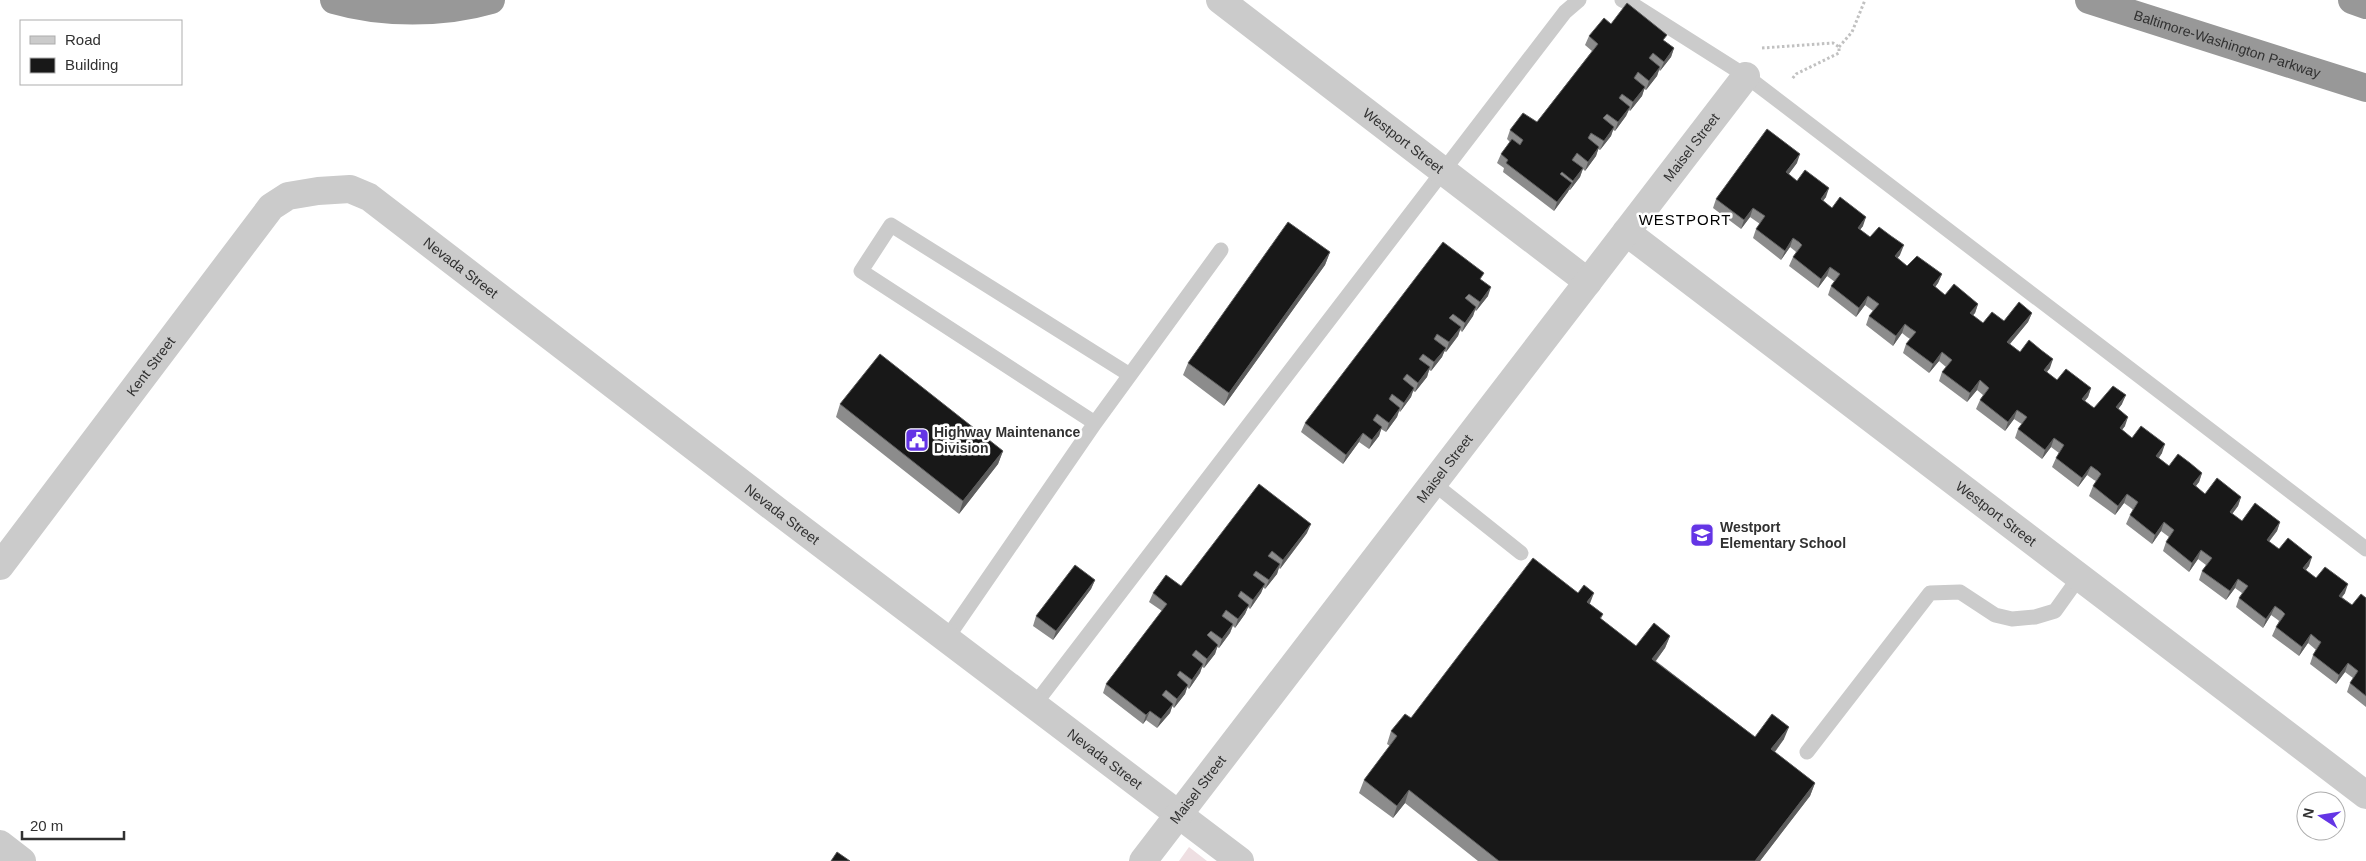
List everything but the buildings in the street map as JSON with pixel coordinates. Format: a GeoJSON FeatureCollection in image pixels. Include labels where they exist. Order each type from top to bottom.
{"type":"FeatureCollection","features":[{"type":"Feature","properties":{"kind":"highway"},"geometry":{"type":"LineString","coordinates":[[334,0],[403,9],[440,10],[490,0]]}},
{"type":"Feature","properties":{"kind":"highway","name":"Baltimore-Washington Parkway"},"geometry":{"type":"LineString","coordinates":[[2090,0],[2366,88]]}},
{"type":"Feature","properties":{"kind":"highway"},"geometry":{"type":"LineString","coordinates":[[2352,0],[2366,5]]}},
{"type":"Feature","properties":{"kind":"street","name":"Westport Street"},"geometry":{"type":"LineString","coordinates":[[1220,0],[1588,282]]}},
{"type":"Feature","properties":{"kind":"street","name":"Maisel Street"},"geometry":{"type":"LineString","coordinates":[[1143,861],[1746,76]]}},
{"type":"Feature","properties":{"kind":"street","name":"Nevada Street"},"geometry":{"type":"LineString","coordinates":[[318,191],[350,189],[369,197],[779,512],[948,638],[1240,861]]}},
{"type":"Feature","properties":{"kind":"street","name":"Kent Street"},"geometry":{"type":"LineString","coordinates":[[0,566],[271,206],[288,196],[318,191]]}},
{"type":"Feature","properties":{"kind":"street","name":"Westport Street"},"geometry":{"type":"LineString","coordinates":[[1626,232],[2366,795]]}},
{"type":"Feature","properties":{"kind":"street"},"geometry":{"type":"LineString","coordinates":[[0,844],[22,861]]}},
{"type":"Feature","properties":{"kind":"lane"},"geometry":{"type":"LineString","coordinates":[[1035,704],[1565,12],[1579,0]]}},
{"type":"Feature","properties":{"kind":"lane"},"geometry":{"type":"LineString","coordinates":[[1622,0],[1637,7],[1746,76],[2366,549]]}},
{"type":"Feature","properties":{"kind":"lane"},"geometry":{"type":"LineString","coordinates":[[1094,423],[861,271],[891,225],[1130,376]]}},
{"type":"Feature","properties":{"kind":"lane"},"geometry":{"type":"LineString","coordinates":[[948,638],[1094,423],[1221,250]]}},
{"type":"Feature","properties":{"kind":"lane"},"geometry":{"type":"LineString","coordinates":[[1434,483],[1521,553]]}},
{"type":"Feature","properties":{"kind":"lane"},"geometry":{"type":"LineString","coordinates":[[1807,752],[1930,593],[1960,592],[1995,615],[2012,619],[2035,617],[2055,611],[2080,576]]}},
{"type":"Feature","properties":{"kind":"path"},"geometry":{"type":"LineString","coordinates":[[1788,84],[1796,74],[1839,53],[1839,46],[1852,32],[1865,0]]}},
{"type":"Feature","properties":{"kind":"path"},"geometry":{"type":"LineString","coordinates":[[1756,48],[1833,44],[1839,46]]}},
{"type":"Feature","properties":{"kind":"shaded area"},"geometry":{"type":"Polygon","coordinates":[[[1189,847],[1207,861],[1179,861],[1189,847]]]}},
{"type":"Feature","properties":{"kind":"place","name":"Highway Maintenance Division"},"geometry":{"type":"Point","coordinates":[917,440]}},
{"type":"Feature","properties":{"kind":"place","name":"Westport Elementary School"},"geometry":{"type":"Point","coordinates":[1702,535]}},
{"type":"Feature","properties":{"kind":"district","name":"WESTPORT"},"geometry":{"type":"Point","coordinates":[1685,220]}}]}
